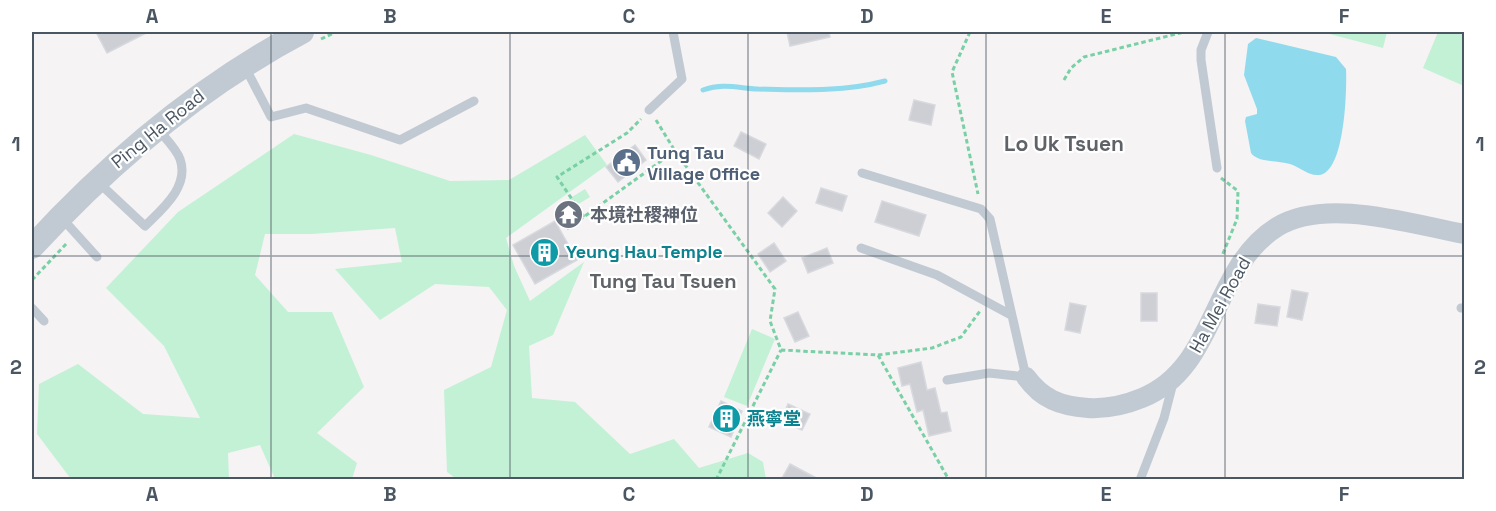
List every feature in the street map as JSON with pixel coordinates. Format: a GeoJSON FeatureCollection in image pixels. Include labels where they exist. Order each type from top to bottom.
{"type":"FeatureCollection","features":[{"type":"Feature","properties":{"kind":"street","name":"Ping Ha Road"},"geometry":{"type":"LineString","coordinates":[[32,247],[96,180],[156,127],[244,65],[302,32]]}},
{"type":"Feature","properties":{"kind":"street","name":"Ha Mei Road"},"geometry":{"type":"LineString","coordinates":[[1026,376],[1038,393],[1072,406],[1097,408],[1135,400],[1161,389],[1174,379],[1197,347],[1237,267],[1257,243],[1277,227],[1300,218],[1323,213],[1347,213],[1464,234]]}},
{"type":"Feature","properties":{"kind":"lane"},"geometry":{"type":"LineString","coordinates":[[649,110],[682,79],[673,32]]}},
{"type":"Feature","properties":{"kind":"lane"},"geometry":{"type":"LineString","coordinates":[[1208,32],[1201,50],[1201,60],[1217,168]]}},
{"type":"Feature","properties":{"kind":"lane"},"geometry":{"type":"LineString","coordinates":[[244,65],[271,117],[306,108],[400,140],[474,101]]}},
{"type":"Feature","properties":{"kind":"lane"},"geometry":{"type":"LineString","coordinates":[[96,180],[144,226],[176,195],[180,169],[180,159],[156,127]]}},
{"type":"Feature","properties":{"kind":"lane"},"geometry":{"type":"LineString","coordinates":[[862,173],[981,209],[990,219],[1026,376],[988,373],[947,380]]}},
{"type":"Feature","properties":{"kind":"lane"},"geometry":{"type":"LineString","coordinates":[[60,216],[97,257]]}},
{"type":"Feature","properties":{"kind":"lane"},"geometry":{"type":"LineString","coordinates":[[861,248],[937,274],[1011,315]]}},
{"type":"Feature","properties":{"kind":"lane"},"geometry":{"type":"LineString","coordinates":[[32,308],[44,321]]}},
{"type":"Feature","properties":{"kind":"lane"},"geometry":{"type":"LineString","coordinates":[[1140,480],[1164,418],[1174,379]]}},
{"type":"Feature","properties":{"kind":"path"},"geometry":{"type":"LineString","coordinates":[[970,32],[952,72],[981,209]]}},
{"type":"Feature","properties":{"kind":"path"},"geometry":{"type":"LineString","coordinates":[[1064,80],[1071,68],[1084,57],[1184,32]]}},
{"type":"Feature","properties":{"kind":"path"},"geometry":{"type":"LineString","coordinates":[[584,217],[556,177],[627,133],[649,110],[675,151],[775,289],[770,321],[781,350],[716,480]]}},
{"type":"Feature","properties":{"kind":"path"},"geometry":{"type":"LineString","coordinates":[[567,229],[675,151]]}},
{"type":"Feature","properties":{"kind":"path"},"geometry":{"type":"LineString","coordinates":[[1217,168],[1221,180],[1238,192],[1237,219],[1221,259],[1237,267]]}},
{"type":"Feature","properties":{"kind":"path"},"geometry":{"type":"LineString","coordinates":[[781,350],[878,355],[932,348],[961,337],[986,302]]}},
{"type":"Feature","properties":{"kind":"path"},"geometry":{"type":"LineString","coordinates":[[878,355],[949,480]]}},
{"type":"Feature","properties":{"kind":"green space"},"geometry":{"type":"Polygon","coordinates":[[[1322,32],[1387,32],[1383,48],[1322,32]]]}},
{"type":"Feature","properties":{"kind":"green space"},"geometry":{"type":"Polygon","coordinates":[[[1438,32],[1464,32],[1464,86],[1423,68],[1438,32]]]}},
{"type":"Feature","properties":{"kind":"green space"},"geometry":{"type":"Polygon","coordinates":[[[294,134],[371,155],[450,181],[509,180],[585,135],[607,165],[506,238],[514,266],[530,301],[584,262],[553,335],[529,346],[532,398],[575,402],[630,454],[674,439],[699,468],[748,453],[763,462],[766,479],[458,480],[447,472],[444,390],[491,367],[507,310],[489,287],[435,284],[380,320],[335,269],[402,262],[395,228],[312,234],[265,234],[255,275],[288,312],[332,312],[364,387],[317,433],[357,463],[352,479],[275,479],[260,445],[228,453],[229,479],[71,479],[37,434],[39,384],[78,364],[143,414],[200,418],[164,346],[106,288],[178,212],[294,134]]]}},
{"type":"Feature","properties":{"kind":"green space"},"geometry":{"type":"Polygon","coordinates":[[[585,189],[590,197],[564,213],[559,205],[585,189]]]}},
{"type":"Feature","properties":{"kind":"green space"},"geometry":{"type":"Polygon","coordinates":[[[752,329],[775,339],[747,406],[724,397],[752,329]]]}},
{"type":"Feature","properties":{"kind":"water"},"geometry":{"type":"Polygon","coordinates":[[[1256,38],[1336,57],[1346,69],[1343,129],[1334,160],[1328,171],[1319,175],[1311,174],[1290,164],[1263,160],[1251,153],[1245,121],[1246,117],[1257,114],[1257,109],[1244,75],[1248,44],[1256,38]]]}},
{"type":"Feature","properties":{"kind":"building"},"geometry":{"type":"Polygon","coordinates":[[[96,32],[148,32],[107,53],[96,32]]]}},
{"type":"Feature","properties":{"kind":"building"},"geometry":{"type":"Polygon","coordinates":[[[787,32],[829,32],[830,37],[790,46],[787,32]]]}},
{"type":"Feature","properties":{"kind":"building"},"geometry":{"type":"Polygon","coordinates":[[[914,100],[935,105],[931,125],[909,120],[914,100]]]}},
{"type":"Feature","properties":{"kind":"building"},"geometry":{"type":"Polygon","coordinates":[[[741,132],[766,144],[759,159],[734,146],[741,132]]]}},
{"type":"Feature","properties":{"kind":"building","name":"Tung Tau Village Office"},"geometry":{"type":"Polygon","coordinates":[[[635,145],[646,160],[618,182],[606,167],[635,145]]]}},
{"type":"Feature","properties":{"kind":"building"},"geometry":{"type":"Polygon","coordinates":[[[821,188],[847,196],[842,211],[816,203],[821,188]]]}},
{"type":"Feature","properties":{"kind":"building"},"geometry":{"type":"Polygon","coordinates":[[[783,197],[797,211],[782,227],[768,213],[783,197]]]}},
{"type":"Feature","properties":{"kind":"building"},"geometry":{"type":"Polygon","coordinates":[[[882,201],[926,215],[919,236],[875,222],[882,201]]]}},
{"type":"Feature","properties":{"kind":"building","name":"Yeung Hau Temple"},"geometry":{"type":"Polygon","coordinates":[[[555,221],[577,260],[535,284],[513,245],[555,221]]]}},
{"type":"Feature","properties":{"kind":"building"},"geometry":{"type":"Polygon","coordinates":[[[774,243],[786,261],[770,272],[758,254],[774,243]]]}},
{"type":"Feature","properties":{"kind":"building"},"geometry":{"type":"Polygon","coordinates":[[[827,248],[833,263],[808,273],[802,258],[827,248]]]}},
{"type":"Feature","properties":{"kind":"building"},"geometry":{"type":"Polygon","coordinates":[[[1292,290],[1308,293],[1302,320],[1287,317],[1292,290]]]}},
{"type":"Feature","properties":{"kind":"building"},"geometry":{"type":"Polygon","coordinates":[[[1141,293],[1157,293],[1157,321],[1141,321],[1141,293]]]}},
{"type":"Feature","properties":{"kind":"building"},"geometry":{"type":"Polygon","coordinates":[[[1070,303],[1086,306],[1080,333],[1065,330],[1070,303]]]}},
{"type":"Feature","properties":{"kind":"building"},"geometry":{"type":"Polygon","coordinates":[[[1258,304],[1280,307],[1277,326],[1255,323],[1258,304]]]}},
{"type":"Feature","properties":{"kind":"building"},"geometry":{"type":"Polygon","coordinates":[[[798,312],[809,336],[795,342],[784,318],[798,312]]]}},
{"type":"Feature","properties":{"kind":"building"},"geometry":{"type":"Polygon","coordinates":[[[921,362],[927,390],[935,388],[941,413],[947,412],[951,431],[929,436],[923,410],[917,412],[910,384],[902,386],[898,368],[921,362]]]}},
{"type":"Feature","properties":{"kind":"building","name":"燕寧堂"},"geometry":{"type":"Polygon","coordinates":[[[721,401],[742,411],[731,437],[709,427],[721,401]]]}},
{"type":"Feature","properties":{"kind":"building"},"geometry":{"type":"Polygon","coordinates":[[[788,404],[810,414],[802,430],[781,421],[788,404]]]}},
{"type":"Feature","properties":{"kind":"building"},"geometry":{"type":"Polygon","coordinates":[[[790,464],[820,480],[781,480],[790,464]]]}},
{"type":"Feature","properties":{"kind":"waterway"},"geometry":{"type":"LineString","coordinates":[[703,90],[724,86],[822,90],[870,85],[885,81]]}},
{"type":"Feature","properties":{"kind":"place","name":"Tung Tau Village Office"},"geometry":{"type":"Point","coordinates":[626,163]}},
{"type":"Feature","properties":{"kind":"place","name":"本境社稷神位"},"geometry":{"type":"Point","coordinates":[569,215]}},
{"type":"Feature","properties":{"kind":"place","name":"Yeung Hau Temple"},"geometry":{"type":"Point","coordinates":[545,252]}},
{"type":"Feature","properties":{"kind":"place","name":"燕寧堂"},"geometry":{"type":"Point","coordinates":[726,419]}},
{"type":"Feature","properties":{"kind":"district","name":"Lo Uk Tsuen"},"geometry":{"type":"Point","coordinates":[1064,144]}},
{"type":"Feature","properties":{"kind":"district","name":"Tung Tau Tsuen"},"geometry":{"type":"Point","coordinates":[663,281]}}]}
